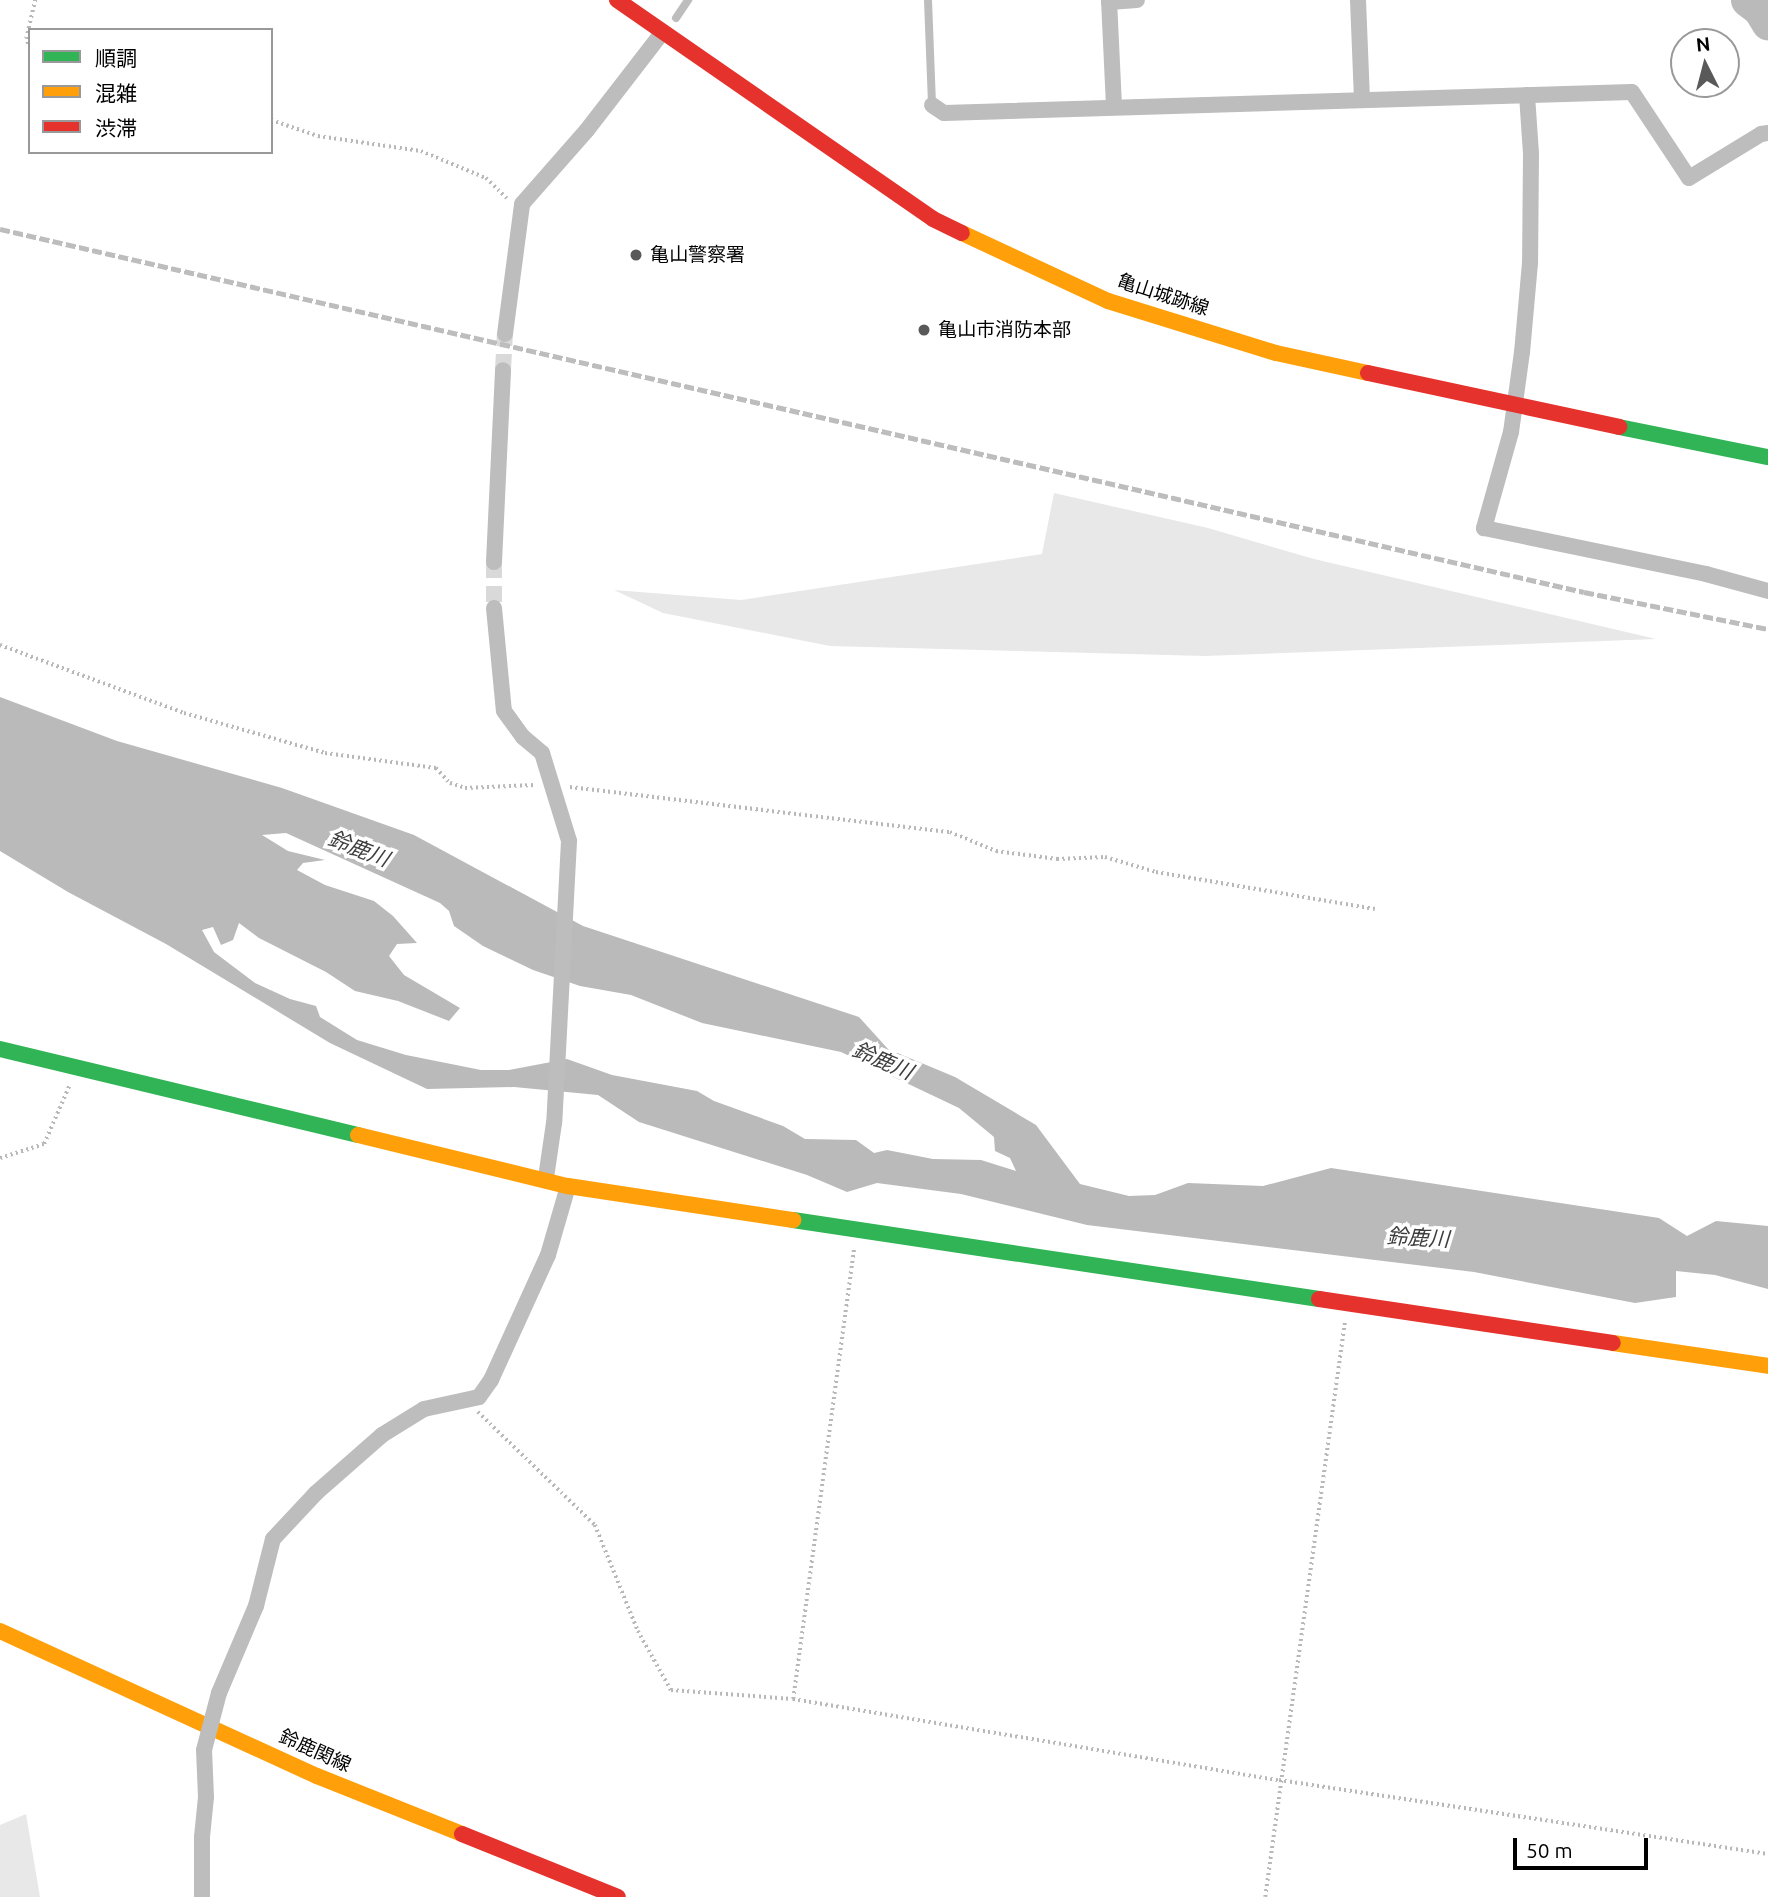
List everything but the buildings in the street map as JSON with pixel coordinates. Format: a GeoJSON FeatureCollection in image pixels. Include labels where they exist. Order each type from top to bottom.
{"type":"FeatureCollection","features":[{"type":"Feature","properties":{"kind":"main road","name":"亀山城跡線"},"geometry":{"type":"LineString","coordinates":[[617,0],[933,219],[1108,301],[1276,353],[1516,406],[1768,457]]}},
{"type":"Feature","properties":{"kind":"main road"},"geometry":{"type":"LineString","coordinates":[[0,1049],[546,1178],[568,1186],[1768,1366]]}},
{"type":"Feature","properties":{"kind":"main road","name":"鈴鹿関線"},"geometry":{"type":"LineString","coordinates":[[0,1631],[317,1776],[618,1897]]}},
{"type":"Feature","properties":{"kind":"street"},"geometry":{"type":"LineString","coordinates":[[1114,107],[1109,1],[1137,0]]}},
{"type":"Feature","properties":{"kind":"street"},"geometry":{"type":"LineString","coordinates":[[1358,0],[1362,99]]}},
{"type":"Feature","properties":{"kind":"street"},"geometry":{"type":"LineString","coordinates":[[505,334],[522,204],[587,130],[662,33]]}},
{"type":"Feature","properties":{"kind":"street"},"geometry":{"type":"LineString","coordinates":[[932,105],[944,113],[1632,92],[1689,178],[1761,134],[1768,133]]}},
{"type":"Feature","properties":{"kind":"street"},"geometry":{"type":"LineString","coordinates":[[1527,95],[1531,154],[1530,263],[1516,406],[1484,528],[1706,574],[1768,592]]}},
{"type":"Feature","properties":{"kind":"street"},"geometry":{"type":"LineString","coordinates":[[494,562],[503,369]]}},
{"type":"Feature","properties":{"kind":"street"},"geometry":{"type":"LineString","coordinates":[[494,608],[504,711],[523,737],[542,753],[569,841],[551,1159],[546,1178]]}},
{"type":"Feature","properties":{"kind":"street"},"geometry":{"type":"LineString","coordinates":[[202,1897],[202,1837],[206,1797],[204,1749],[219,1693],[256,1606],[274,1539],[316,1493],[382,1435],[424,1409],[479,1397],[491,1380],[548,1255],[568,1186]]}},
{"type":"Feature","properties":{"kind":"lane"},"geometry":{"type":"LineString","coordinates":[[676,18],[688,0]]}},
{"type":"Feature","properties":{"kind":"lane"},"geometry":{"type":"LineString","coordinates":[[928,0],[932,105]]}},
{"type":"Feature","properties":{"kind":"path"},"geometry":{"type":"LineString","coordinates":[[29,28],[35,0]]}},
{"type":"Feature","properties":{"kind":"path"},"geometry":{"type":"LineString","coordinates":[[273,121],[318,136],[421,151],[486,178],[504,196],[522,204]]}},
{"type":"Feature","properties":{"kind":"path"},"geometry":{"type":"LineString","coordinates":[[0,645],[184,713],[325,753],[436,768],[450,783],[466,788],[552,785],[950,832],[996,851],[1057,859],[1105,858],[1156,872],[1376,909]]}},
{"type":"Feature","properties":{"kind":"path"},"geometry":{"type":"LineString","coordinates":[[0,1158],[44,1144],[76,1069]]}},
{"type":"Feature","properties":{"kind":"path"},"geometry":{"type":"LineString","coordinates":[[793,1699],[856,1231]]}},
{"type":"Feature","properties":{"kind":"path"},"geometry":{"type":"LineString","coordinates":[[1265,1897],[1279,1780],[1348,1301]]}},
{"type":"Feature","properties":{"kind":"path"},"geometry":{"type":"LineString","coordinates":[[466,1401],[595,1525],[638,1631],[671,1690],[793,1699],[1279,1780],[1768,1854]]}},
{"type":"Feature","properties":{"kind":"shaded area"},"geometry":{"type":"Polygon","coordinates":[[[1054,493],[1208,528],[1314,559],[1656,639],[1205,656],[830,646],[663,613],[614,590],[741,600],[1042,554],[1054,493]]]}},
{"type":"Feature","properties":{"kind":"shaded area"},"geometry":{"type":"Polygon","coordinates":[[[26,1814],[40,1897],[0,1897],[0,1825],[26,1814]]]}},
{"type":"Feature","properties":{"kind":"water","name":"鈴鹿川"},"geometry":{"type":"Polygon","coordinates":[[[0,697],[117,741],[282,788],[414,835],[583,926],[859,1017],[888,1049],[955,1077],[1036,1125],[1080,1184],[1129,1196],[1155,1195],[1188,1183],[1263,1186],[1331,1168],[1659,1218],[1687,1236],[1716,1221],[1768,1226],[1768,1289],[1715,1275],[1676,1271],[1676,1297],[1635,1303],[1474,1272],[1087,1225],[961,1194],[877,1183],[847,1192],[807,1175],[639,1122],[598,1095],[514,1087],[427,1089],[330,1043],[166,944],[68,892],[0,851],[0,697]],[[286,833],[262,835],[288,851],[325,860],[303,863],[297,870],[325,885],[374,901],[393,916],[417,943],[397,944],[389,956],[404,975],[460,1008],[449,1021],[398,1001],[355,991],[326,972],[259,938],[239,923],[233,940],[221,945],[213,927],[202,930],[214,952],[255,983],[290,999],[316,1006],[320,1017],[357,1040],[406,1055],[481,1070],[509,1070],[567,1059],[612,1075],[697,1091],[714,1101],[783,1126],[805,1139],[856,1140],[874,1153],[887,1150],[933,1159],[981,1160],[1016,1171],[1010,1158],[995,1151],[994,1137],[959,1108],[841,1052],[702,1023],[631,995],[580,986],[533,970],[483,946],[454,926],[449,911],[440,903],[286,833]]]}},
{"type":"Feature","properties":{"kind":"waterway"},"geometry":{"type":"LineString","coordinates":[[1747,0],[1759,9],[1768,24]]}},
{"type":"Feature","properties":{"kind":"tunnel"},"geometry":{"type":"LineString","coordinates":[[503,370],[505,334]]}},
{"type":"Feature","properties":{"kind":"tunnel"},"geometry":{"type":"LineString","coordinates":[[494,562],[494,608]]}},
{"type":"Feature","properties":{"kind":"railway"},"geometry":{"type":"LineString","coordinates":[[0,229],[1584,592],[1768,629]]}},
{"type":"Feature","properties":{"kind":"traffic: fast"},"geometry":{"type":"LineString","coordinates":[[1619,427],[1768,457]]}},
{"type":"Feature","properties":{"kind":"traffic: fast"},"geometry":{"type":"LineString","coordinates":[[0,1049],[358,1135]]}},
{"type":"Feature","properties":{"kind":"traffic: fast"},"geometry":{"type":"LineString","coordinates":[[793,1220],[1319,1299]]}},
{"type":"Feature","properties":{"kind":"traffic: slow"},"geometry":{"type":"LineString","coordinates":[[962,233],[1108,301],[1276,353],[1368,373]]}},
{"type":"Feature","properties":{"kind":"traffic: slow"},"geometry":{"type":"LineString","coordinates":[[358,1135],[568,1186],[793,1220]]}},
{"type":"Feature","properties":{"kind":"traffic: slow"},"geometry":{"type":"LineString","coordinates":[[1613,1343],[1768,1366]]}},
{"type":"Feature","properties":{"kind":"traffic: slow"},"geometry":{"type":"LineString","coordinates":[[0,1631],[317,1776],[462,1834]]}},
{"type":"Feature","properties":{"kind":"traffic: jam"},"geometry":{"type":"LineString","coordinates":[[617,0],[933,219],[962,233]]}},
{"type":"Feature","properties":{"kind":"traffic: jam"},"geometry":{"type":"LineString","coordinates":[[1368,373],[1619,427]]}},
{"type":"Feature","properties":{"kind":"traffic: jam"},"geometry":{"type":"LineString","coordinates":[[1319,1299],[1613,1343]]}},
{"type":"Feature","properties":{"kind":"traffic: jam"},"geometry":{"type":"LineString","coordinates":[[462,1834],[618,1897]]}},
{"type":"Feature","properties":{"kind":"place","name":"亀山警察署"},"geometry":{"type":"Point","coordinates":[636,255]}},
{"type":"Feature","properties":{"kind":"place","name":"亀山市消防本部"},"geometry":{"type":"Point","coordinates":[924,330]}}]}
